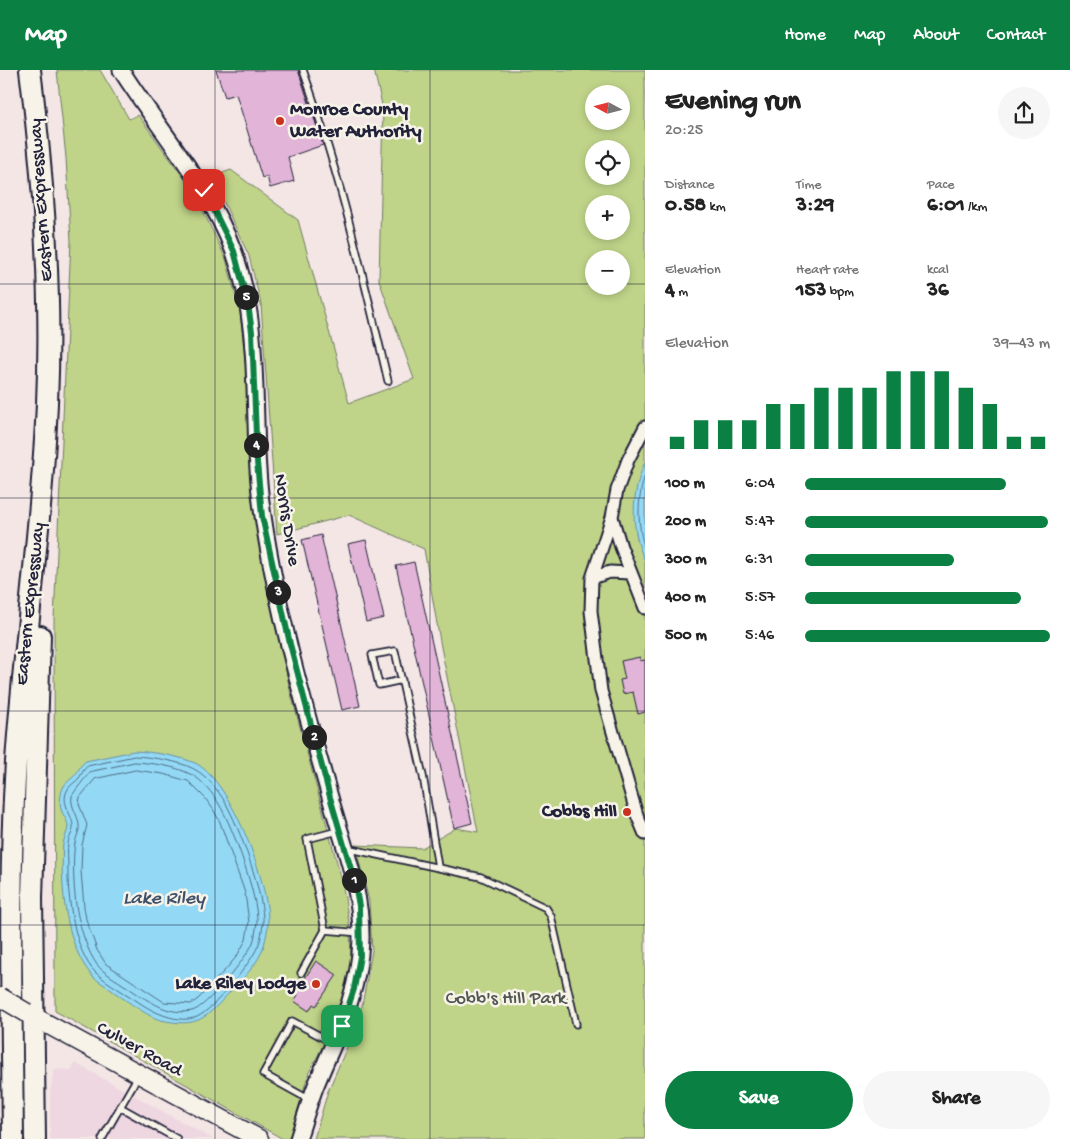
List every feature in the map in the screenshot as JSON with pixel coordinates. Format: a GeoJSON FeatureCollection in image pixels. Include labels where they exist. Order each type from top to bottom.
{"type":"FeatureCollection","features":[{"type":"Feature","properties":{"kind":"highway","name":"Eastern Expressway"},"geometry":{"type":"LineString","coordinates":[[13,1139],[13,817],[19,727],[44,454],[49,345],[41,162],[30,70]]}},
{"type":"Feature","properties":{"kind":"highway"},"geometry":{"type":"LineString","coordinates":[[35,1139],[30,1014],[44,454]]}},
{"type":"Feature","properties":{"kind":"main road","name":"Culver Road"},"geometry":{"type":"LineString","coordinates":[[0,997],[254,1138]]}},
{"type":"Feature","properties":{"kind":"street","name":"Norris Drive"},"geometry":{"type":"LineString","coordinates":[[121,70],[204,190],[234,251],[242,278],[252,332],[257,462],[262,516],[290,644],[354,879],[359,906],[360,956],[354,989],[349,1008],[310,1100],[298,1139]]}},
{"type":"Feature","properties":{"kind":"street"},"geometry":{"type":"LineString","coordinates":[[645,427],[628,460],[617,490],[612,517],[592,578],[591,610],[601,691],[637,815],[645,834]]}},
{"type":"Feature","properties":{"kind":"street"},"geometry":{"type":"LineString","coordinates":[[612,517],[630,572],[645,608]]}},
{"type":"Feature","properties":{"kind":"street"},"geometry":{"type":"LineString","coordinates":[[592,578],[610,572],[630,572]]}},
{"type":"Feature","properties":{"kind":"lane"},"geometry":{"type":"LineString","coordinates":[[303,70],[328,145],[355,243],[388,381]]}},
{"type":"Feature","properties":{"kind":"lane"},"geometry":{"type":"LineString","coordinates":[[402,680],[379,685],[372,655],[395,651],[402,680],[423,776],[438,867]]}},
{"type":"Feature","properties":{"kind":"lane"},"geometry":{"type":"LineString","coordinates":[[301,973],[325,930],[307,839],[340,831]]}},
{"type":"Feature","properties":{"kind":"lane"},"geometry":{"type":"LineString","coordinates":[[344,847],[481,877],[546,908],[551,916],[558,942],[576,1024]]}},
{"type":"Feature","properties":{"kind":"lane"},"geometry":{"type":"LineString","coordinates":[[325,930],[361,933]]}},
{"type":"Feature","properties":{"kind":"lane"},"geometry":{"type":"LineString","coordinates":[[310,1100],[263,1074],[292,1021],[334,1044]]}},
{"type":"Feature","properties":{"kind":"lane"},"geometry":{"type":"LineString","coordinates":[[102,1139],[139,1075]]}},
{"type":"Feature","properties":{"kind":"lane"},"geometry":{"type":"LineString","coordinates":[[120,1107],[177,1139]]}},
{"type":"Feature","properties":{"kind":"shaded area"},"geometry":{"type":"Polygon","coordinates":[[[75,1063],[213,1139],[50,1139],[50,1093],[54,1069],[71,1070],[75,1063]]]}},
{"type":"Feature","properties":{"kind":"green space"},"geometry":{"type":"Polygon","coordinates":[[[57,70],[100,70],[129,119],[138,115],[184,178],[204,213],[226,259],[240,311],[246,369],[248,440],[257,522],[290,690],[342,881],[350,928],[351,961],[347,985],[325,1042],[309,1072],[289,1139],[283,1139],[55,1011],[54,619],[71,241],[66,158],[57,70]]]}},
{"type":"Feature","properties":{"kind":"green space","name":"Cobb's Hill Park"},"geometry":{"type":"Polygon","coordinates":[[[374,70],[645,70],[645,1139],[314,1139],[328,1091],[362,1006],[372,951],[369,901],[355,845],[422,848],[456,828],[478,832],[441,647],[424,549],[349,515],[277,534],[261,304],[249,256],[212,177],[231,170],[298,220],[349,403],[414,379],[379,280],[383,109],[374,70]]]}},
{"type":"Feature","properties":{"kind":"water"},"geometry":{"type":"Polygon","coordinates":[[[645,462],[645,561],[637,537],[634,512],[637,487],[645,462]]]}},
{"type":"Feature","properties":{"kind":"water","name":"Lake Riley"},"geometry":{"type":"Polygon","coordinates":[[[134,751],[158,753],[183,759],[197,764],[210,775],[235,812],[246,836],[255,860],[267,905],[268,922],[266,936],[258,959],[250,971],[207,1015],[192,1022],[174,1022],[154,1018],[94,978],[76,950],[66,915],[62,861],[63,844],[68,826],[60,806],[63,789],[86,761],[134,751]]]}},
{"type":"Feature","properties":{"kind":"building","name":"Monroe County Water Authority"},"geometry":{"type":"Polygon","coordinates":[[[216,70],[298,70],[323,145],[288,157],[294,181],[270,188],[267,176],[262,178],[236,94],[225,97],[216,70]]]}},
{"type":"Feature","properties":{"kind":"building"},"geometry":{"type":"Polygon","coordinates":[[[321,535],[360,706],[342,710],[302,540],[321,535]]]}},
{"type":"Feature","properties":{"kind":"building"},"geometry":{"type":"Polygon","coordinates":[[[366,540],[384,618],[366,622],[348,544],[366,540]]]}},
{"type":"Feature","properties":{"kind":"building"},"geometry":{"type":"Polygon","coordinates":[[[414,562],[472,823],[454,828],[396,566],[414,562]]]}},
{"type":"Feature","properties":{"kind":"building"},"geometry":{"type":"Polygon","coordinates":[[[640,657],[640,661],[645,660],[645,712],[638,714],[633,692],[623,694],[620,680],[625,679],[621,661],[640,657]]]}},
{"type":"Feature","properties":{"kind":"building","name":"Lake Riley Lodge"},"geometry":{"type":"Polygon","coordinates":[[[316,961],[337,975],[316,1006],[313,1004],[309,1011],[294,1001],[298,995],[296,992],[316,961]]]}},
{"type":"Feature","properties":{"kind":"place","name":"Monroe County Water Authority"},"geometry":{"type":"Point","coordinates":[280,121]}},
{"type":"Feature","properties":{"kind":"place","name":"Cobbs Hill"},"geometry":{"type":"Point","coordinates":[627,812]}},
{"type":"Feature","properties":{"kind":"place","name":"Lake Riley Lodge"},"geometry":{"type":"Point","coordinates":[316,984]}},
{"type":"Feature","properties":{"kind":"route"},"geometry":{"type":"LineString","coordinates":[[204,190],[234,251],[248,304],[252,332],[257,462],[262,516],[290,644],[330,797],[354,879],[359,906],[361,933],[358,973],[342,1026]]}}]}
